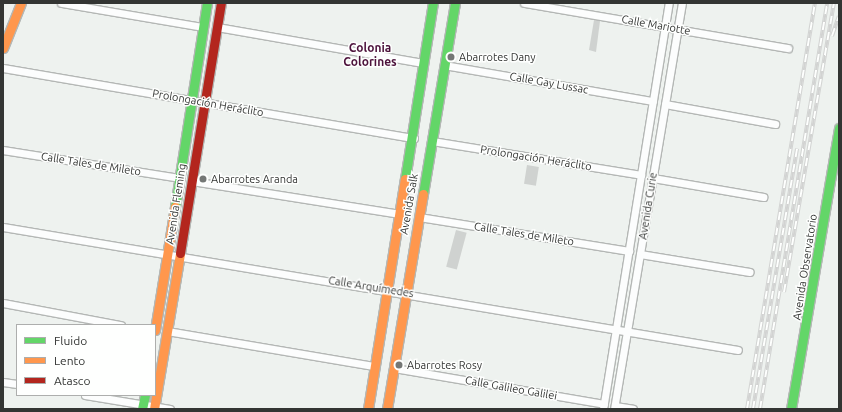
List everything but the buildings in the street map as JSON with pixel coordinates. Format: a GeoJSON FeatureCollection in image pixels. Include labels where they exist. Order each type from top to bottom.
{"type":"FeatureCollection","features":[{"type":"Feature","properties":{"kind":"street"},"geometry":{"type":"LineString","coordinates":[[3,48],[21,3]]}},
{"type":"Feature","properties":{"kind":"street"},"geometry":{"type":"LineString","coordinates":[[61,3],[203,27]]}},
{"type":"Feature","properties":{"kind":"street","name":"Avenida Fleming"},"geometry":{"type":"LineString","coordinates":[[156,324],[207,3]]}},
{"type":"Feature","properties":{"kind":"street","name":"Avenida Fleming"},"geometry":{"type":"LineString","coordinates":[[154,408],[221,3]]}},
{"type":"Feature","properties":{"kind":"street","name":"Avenida Salk"},"geometry":{"type":"LineString","coordinates":[[368,409],[414,138],[423,63],[434,3]]}},
{"type":"Feature","properties":{"kind":"street","name":"Avenida Salk"},"geometry":{"type":"LineString","coordinates":[[387,409],[455,3]]}},
{"type":"Feature","properties":{"kind":"street","name":"Calle Mariotte"},"geometry":{"type":"LineString","coordinates":[[524,3],[788,48]]}},
{"type":"Feature","properties":{"kind":"street","name":"Avenida Curie"},"geometry":{"type":"LineString","coordinates":[[604,406],[669,3]]}},
{"type":"Feature","properties":{"kind":"street","name":"Avenida Curie"},"geometry":{"type":"LineString","coordinates":[[614,407],[682,3]]}},
{"type":"Feature","properties":{"kind":"street"},"geometry":{"type":"LineString","coordinates":[[217,27],[423,63]]}},
{"type":"Feature","properties":{"kind":"street","name":"Calle Gay Lussac"},"geometry":{"type":"LineString","coordinates":[[444,66],[653,101]]}},
{"type":"Feature","properties":{"kind":"street","name":"Prolongación Heráclito"},"geometry":{"type":"LineString","coordinates":[[3,68],[414,138]]}},
{"type":"Feature","properties":{"kind":"street"},"geometry":{"type":"LineString","coordinates":[[665,104],[774,124]]}},
{"type":"Feature","properties":{"kind":"street","name":"Avenida Observatorio"},"geometry":{"type":"LineString","coordinates":[[791,409],[790,404],[806,333],[839,128]]}},
{"type":"Feature","properties":{"kind":"street","name":"Prolongación Heráclito"},"geometry":{"type":"LineString","coordinates":[[432,141],[641,175]]}},
{"type":"Feature","properties":{"kind":"street","name":"Calle Tales de Mileto"},"geometry":{"type":"LineString","coordinates":[[3,150],[179,178]]}},
{"type":"Feature","properties":{"kind":"street"},"geometry":{"type":"LineString","coordinates":[[653,178],[763,198]]}},
{"type":"Feature","properties":{"kind":"street"},"geometry":{"type":"LineString","coordinates":[[192,181],[401,214]]}},
{"type":"Feature","properties":{"kind":"street","name":"Calle Tales de Mileto"},"geometry":{"type":"LineString","coordinates":[[419,217],[629,251]]}},
{"type":"Feature","properties":{"kind":"street","name":"Calle Arquímedes"},"geometry":{"type":"LineString","coordinates":[[3,227],[180,255],[738,350]]}},
{"type":"Feature","properties":{"kind":"street"},"geometry":{"type":"LineString","coordinates":[[640,254],[750,272]]}},
{"type":"Feature","properties":{"kind":"street"},"geometry":{"type":"LineString","coordinates":[[3,303],[116,324]]}},
{"type":"Feature","properties":{"kind":"street"},"geometry":{"type":"LineString","coordinates":[[167,331],[375,366]]}},
{"type":"Feature","properties":{"kind":"street","name":"Calle Galileo Galilei"},"geometry":{"type":"LineString","coordinates":[[394,368],[604,406]]}},
{"type":"Feature","properties":{"kind":"street"},"geometry":{"type":"LineString","coordinates":[[3,382],[16,384]]}},
{"type":"Feature","properties":{"kind":"street"},"geometry":{"type":"LineString","coordinates":[[90,396],[143,407],[170,409]]}},
{"type":"Feature","properties":{"kind":"street"},"geometry":{"type":"LineString","coordinates":[[143,407],[145,396]]}},
{"type":"Feature","properties":{"kind":"street"},"geometry":{"type":"LineString","coordinates":[[614,407],[633,409]]}},
{"type":"Feature","properties":{"kind":"railway"},"geometry":{"type":"LineString","coordinates":[[747,409],[815,3]]}},
{"type":"Feature","properties":{"kind":"railway"},"geometry":{"type":"LineString","coordinates":[[760,409],[827,3]]}},
{"type":"Feature","properties":{"kind":"railway"},"geometry":{"type":"LineString","coordinates":[[784,292],[834,3]]}},
{"type":"Feature","properties":{"kind":"railway"},"geometry":{"type":"LineString","coordinates":[[832,36],[839,16]]}},
{"type":"Feature","properties":{"kind":"railway"},"geometry":{"type":"LineString","coordinates":[[753,409],[797,149]]}},
{"type":"Feature","properties":{"kind":"traffic: fast"},"geometry":{"type":"LineString","coordinates":[[175,207],[207,3]]}},
{"type":"Feature","properties":{"kind":"traffic: fast"},"geometry":{"type":"LineString","coordinates":[[405,179],[433,3]]}},
{"type":"Feature","properties":{"kind":"traffic: fast"},"geometry":{"type":"LineString","coordinates":[[423,194],[455,3]]}},
{"type":"Feature","properties":{"kind":"traffic: fast"},"geometry":{"type":"LineString","coordinates":[[791,409],[839,128]]}},
{"type":"Feature","properties":{"kind":"traffic: fast"},"geometry":{"type":"LineString","coordinates":[[142,409],[145,396]]}},
{"type":"Feature","properties":{"kind":"traffic: slow"},"geometry":{"type":"LineString","coordinates":[[3,48],[21,3]]}},
{"type":"Feature","properties":{"kind":"traffic: slow"},"geometry":{"type":"LineString","coordinates":[[368,409],[405,179]]}},
{"type":"Feature","properties":{"kind":"traffic: slow"},"geometry":{"type":"LineString","coordinates":[[387,409],[423,194]]}},
{"type":"Feature","properties":{"kind":"traffic: slow"},"geometry":{"type":"LineString","coordinates":[[156,324],[175,207]]}},
{"type":"Feature","properties":{"kind":"traffic: slow"},"geometry":{"type":"LineString","coordinates":[[154,409],[180,253]]}},
{"type":"Feature","properties":{"kind":"traffic: jam"},"geometry":{"type":"LineString","coordinates":[[180,253],[221,3]]}},
{"type":"Feature","properties":{"kind":"place","name":"Abarrotes Dany"},"geometry":{"type":"Point","coordinates":[451,57]}},
{"type":"Feature","properties":{"kind":"place","name":"Abarrotes Aranda"},"geometry":{"type":"Point","coordinates":[203,179]}},
{"type":"Feature","properties":{"kind":"place","name":"Abarrotes Rosy"},"geometry":{"type":"Point","coordinates":[399,365]}},
{"type":"Feature","properties":{"kind":"district","name":"Colonia Colorines"},"geometry":{"type":"Point","coordinates":[370,55]}}]}
